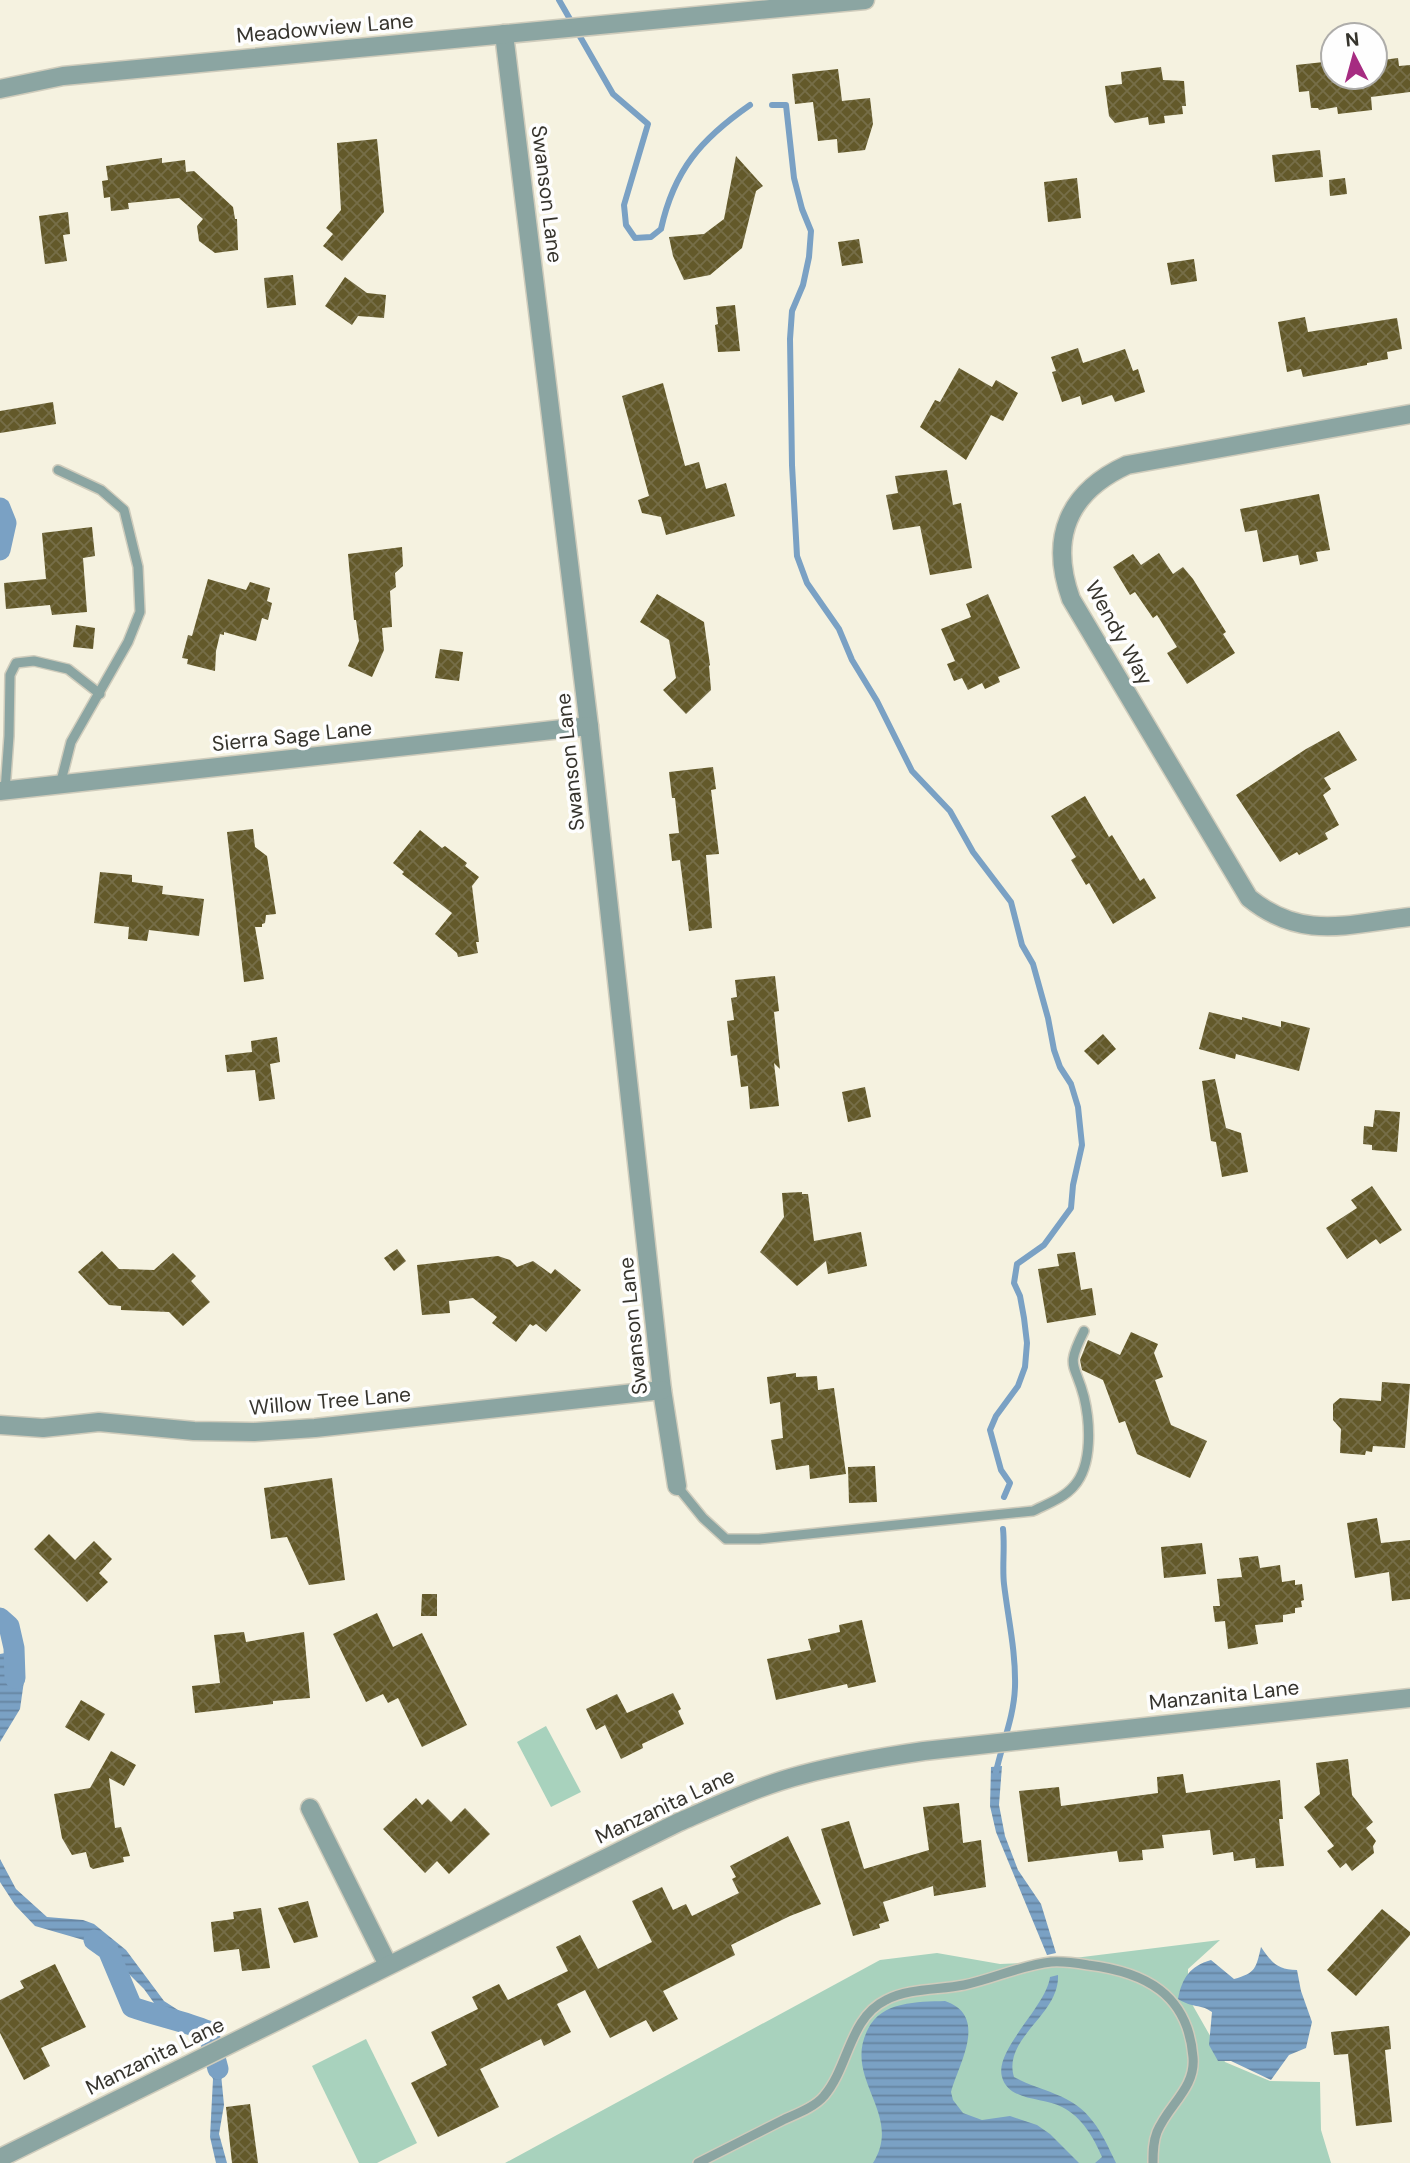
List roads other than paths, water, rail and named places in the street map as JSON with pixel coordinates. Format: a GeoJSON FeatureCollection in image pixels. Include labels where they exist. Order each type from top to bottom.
{"type":"FeatureCollection","features":[{"type":"Feature","properties":{"kind":"street","name":"Meadowview Lane"},"geometry":{"type":"LineString","coordinates":[[0,89],[63,76],[865,0]]}},
{"type":"Feature","properties":{"kind":"street","name":"Swanson Lane"},"geometry":{"type":"LineString","coordinates":[[503,34],[589,726],[662,1390],[677,1486]]}},
{"type":"Feature","properties":{"kind":"street","name":"Wendy Way"},"geometry":{"type":"LineString","coordinates":[[1410,414],[1127,465],[1105,475],[1087,490],[1064,529],[1061,552],[1063,577],[1071,599],[1249,898],[1274,916],[1290,923],[1317,928],[1410,917]]}},
{"type":"Feature","properties":{"kind":"street","name":"Sierra Sage Lane"},"geometry":{"type":"LineString","coordinates":[[3,791],[589,726]]}},
{"type":"Feature","properties":{"kind":"street","name":"Willow Tree Lane"},"geometry":{"type":"LineString","coordinates":[[0,1425],[43,1428],[99,1422],[194,1431],[254,1432],[315,1428],[662,1390]]}},
{"type":"Feature","properties":{"kind":"street","name":"Manzanita Lane"},"geometry":{"type":"LineString","coordinates":[[0,2158],[679,1822],[758,1789],[799,1776],[881,1757],[1410,1698]]}},
{"type":"Feature","properties":{"kind":"street"},"geometry":{"type":"LineString","coordinates":[[310,1808],[388,1965]]}},
{"type":"Feature","properties":{"kind":"lane"},"geometry":{"type":"LineString","coordinates":[[58,470],[101,490],[124,510],[138,567],[140,612],[128,642],[71,742],[60,785]]}},
{"type":"Feature","properties":{"kind":"lane"},"geometry":{"type":"LineString","coordinates":[[3,791],[9,736],[10,676],[16,663],[34,661],[68,669],[100,694]]}},
{"type":"Feature","properties":{"kind":"lane"},"geometry":{"type":"LineString","coordinates":[[677,1486],[703,1518],[726,1539],[759,1539],[1033,1511],[1056,1500],[1075,1486],[1085,1466],[1088,1432],[1084,1397],[1072,1365],[1074,1351],[1084,1331]]}},
{"type":"Feature","properties":{"kind":"lane"},"geometry":{"type":"LineString","coordinates":[[698,2163],[822,2099],[838,2077],[862,2021],[873,2008],[885,2000],[900,1994],[981,1981],[1038,1964],[1055,1962],[1109,1968],[1151,1982],[1163,1990],[1186,2026],[1193,2056],[1191,2077],[1157,2132],[1153,2145],[1153,2163]]}},
{"type":"Feature","properties":{"kind":"water"},"geometry":{"type":"Polygon","coordinates":[[[21,1650],[24,1681],[20,1709],[0,1742],[0,1654],[21,1650]]]}},
{"type":"Feature","properties":{"kind":"water"},"geometry":{"type":"Polygon","coordinates":[[[1002,1766],[999,1805],[1005,1836],[1018,1870],[1041,1904],[1056,1953],[1047,1955],[996,1832],[990,1806],[991,1767],[1002,1766]]]}},
{"type":"Feature","properties":{"kind":"water"},"geometry":{"type":"Polygon","coordinates":[[[0,1859],[16,1889],[47,1917],[83,1920],[94,1924],[126,1950],[164,2001],[206,2028],[221,2074],[224,2105],[219,2134],[227,2163],[216,2163],[210,2137],[213,2079],[196,2033],[169,2020],[121,1966],[87,1941],[35,1926],[15,1905],[0,1882],[0,1859]]]}},
{"type":"Feature","properties":{"kind":"water"},"geometry":{"type":"Polygon","coordinates":[[[1261,1947],[1276,1965],[1297,1970],[1312,2022],[1306,2048],[1289,2055],[1271,2080],[1231,2061],[1218,2061],[1209,2045],[1212,2012],[1178,1999],[1182,1985],[1192,1969],[1211,1960],[1234,1979],[1254,1969],[1261,1947]]]}},
{"type":"Feature","properties":{"kind":"water"},"geometry":{"type":"Polygon","coordinates":[[[1058,1975],[1050,2002],[1016,2050],[1014,2077],[1067,2099],[1086,2113],[1116,2163],[1095,2163],[1102,2157],[1091,2135],[1076,2116],[1055,2104],[1019,2095],[1006,2085],[1002,2077],[1002,2066],[1013,2041],[1040,2001],[1050,1977],[1058,1975]]]}},
{"type":"Feature","properties":{"kind":"water"},"geometry":{"type":"Polygon","coordinates":[[[945,2001],[958,2008],[966,2017],[968,2029],[968,2041],[951,2092],[953,2100],[963,2113],[982,2120],[1010,2116],[1037,2125],[1079,2163],[873,2163],[881,2145],[882,2128],[862,2064],[862,2047],[868,2029],[874,2020],[891,2008],[912,2003],[945,2001]]]}},
{"type":"Feature","properties":{"kind":"waterway"},"geometry":{"type":"LineString","coordinates":[[559,0],[613,94],[648,124],[624,205],[626,225],[635,238],[651,237],[661,229],[673,190],[692,158],[717,130],[750,105]]}},
{"type":"Feature","properties":{"kind":"waterway"},"geometry":{"type":"LineString","coordinates":[[772,105],[786,105],[794,178],[811,231],[803,285],[792,311],[790,339],[797,556],[807,583],[839,629],[852,660],[877,701],[912,771],[950,811],[973,852],[1011,902],[1022,945],[1033,964],[1054,1050],[1060,1067],[1071,1084],[1078,1107],[1082,1145],[1071,1208],[1044,1245],[1017,1264],[1014,1283],[1020,1296],[1024,1318],[1027,1343],[1025,1367],[1018,1386],[996,1416],[990,1430],[1001,1470],[1010,1483],[1004,1497]]}},
{"type":"Feature","properties":{"kind":"waterway"},"geometry":{"type":"LineString","coordinates":[[0,508],[6,523],[0,550]]}},
{"type":"Feature","properties":{"kind":"waterway"},"geometry":{"type":"LineString","coordinates":[[996,1772],[1010,1720],[1015,1687],[1013,1648],[1003,1577],[1003,1529]]}},
{"type":"Feature","properties":{"kind":"waterway"},"geometry":{"type":"LineString","coordinates":[[0,1618],[9,1626],[14,1648],[15,1678]]}},
{"type":"Feature","properties":{"kind":"waterway"},"geometry":{"type":"LineString","coordinates":[[94,1940],[108,1950],[132,2007],[208,2031],[218,2069]]}}]}
